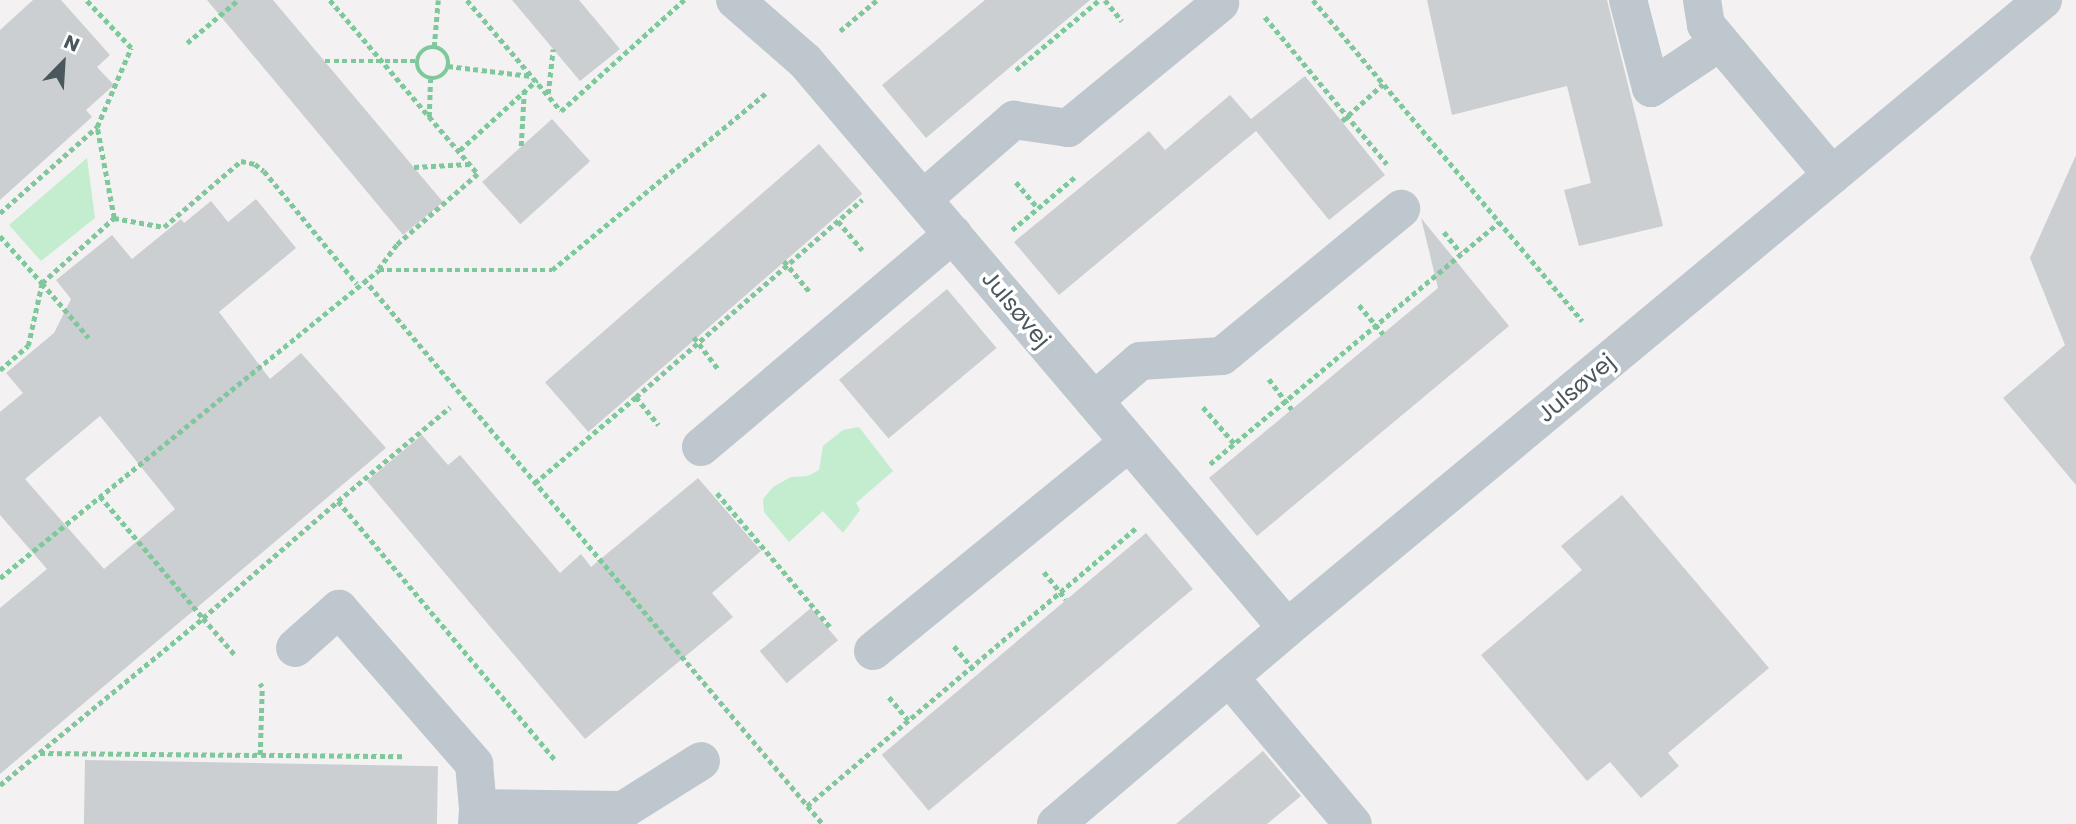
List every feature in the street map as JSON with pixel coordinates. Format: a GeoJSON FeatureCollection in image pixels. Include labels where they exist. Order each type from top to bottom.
{"type":"FeatureCollection","features":[{"type":"Feature","properties":{"kind":"street","name":"Julsøvej"},"geometry":{"type":"LineString","coordinates":[[735,0],[805,61],[1287,628]]}},
{"type":"Feature","properties":{"kind":"street"},"geometry":{"type":"LineString","coordinates":[[1628,0],[1651,88],[1720,42]]}},
{"type":"Feature","properties":{"kind":"street"},"geometry":{"type":"LineString","coordinates":[[1702,0],[1706,25],[1832,175]]}},
{"type":"Feature","properties":{"kind":"street","name":"Julsøvej"},"geometry":{"type":"LineString","coordinates":[[1056,824],[1287,628],[2043,0]]}},
{"type":"Feature","properties":{"kind":"street"},"geometry":{"type":"LineString","coordinates":[[923,199],[1014,120],[1068,128],[1220,3]]}},
{"type":"Feature","properties":{"kind":"street"},"geometry":{"type":"LineString","coordinates":[[1094,401],[1140,361],[1222,356],[1418,215]]}},
{"type":"Feature","properties":{"kind":"street"},"geometry":{"type":"LineString","coordinates":[[701,447],[953,234]]}},
{"type":"Feature","properties":{"kind":"street"},"geometry":{"type":"LineString","coordinates":[[873,651],[1129,442]]}},
{"type":"Feature","properties":{"kind":"street"},"geometry":{"type":"LineString","coordinates":[[295,648],[339,609],[474,764],[477,816],[622,810],[701,761]]}},
{"type":"Feature","properties":{"kind":"street"},"geometry":{"type":"LineString","coordinates":[[1229,677],[1353,824]]}},
{"type":"Feature","properties":{"kind":"path"},"geometry":{"type":"LineString","coordinates":[[0,213],[97,127],[131,48],[86,0]]}},
{"type":"Feature","properties":{"kind":"path"},"geometry":{"type":"LineString","coordinates":[[187,43],[238,0]]}},
{"type":"Feature","properties":{"kind":"path"},"geometry":{"type":"LineString","coordinates":[[0,578],[357,284],[379,270],[397,245],[478,174],[330,0]]}},
{"type":"Feature","properties":{"kind":"path"},"geometry":{"type":"LineString","coordinates":[[434,47],[438,0]]}},
{"type":"Feature","properties":{"kind":"path"},"geometry":{"type":"LineString","coordinates":[[467,0],[561,111],[684,0]]}},
{"type":"Feature","properties":{"kind":"path"},"geometry":{"type":"LineString","coordinates":[[379,270],[552,270],[877,0]]}},
{"type":"Feature","properties":{"kind":"path"},"geometry":{"type":"LineString","coordinates":[[1105,0],[1123,22]]}},
{"type":"Feature","properties":{"kind":"path"},"geometry":{"type":"LineString","coordinates":[[1313,0],[1613,358]]}},
{"type":"Feature","properties":{"kind":"path"},"geometry":{"type":"LineString","coordinates":[[1259,11],[1391,169]]}},
{"type":"Feature","properties":{"kind":"path"},"geometry":{"type":"LineString","coordinates":[[434,47],[445,53],[448,66],[442,77],[430,79],[420,73],[416,61],[422,51],[434,47]]}},
{"type":"Feature","properties":{"kind":"path"},"geometry":{"type":"LineString","coordinates":[[548,94],[553,49]]}},
{"type":"Feature","properties":{"kind":"path"},"geometry":{"type":"LineString","coordinates":[[325,61],[416,61]]}},
{"type":"Feature","properties":{"kind":"path"},"geometry":{"type":"LineString","coordinates":[[448,66],[534,78]]}},
{"type":"Feature","properties":{"kind":"path"},"geometry":{"type":"LineString","coordinates":[[460,150],[524,92],[534,78]]}},
{"type":"Feature","properties":{"kind":"path"},"geometry":{"type":"LineString","coordinates":[[429,117],[430,79]]}},
{"type":"Feature","properties":{"kind":"path"},"geometry":{"type":"LineString","coordinates":[[1342,121],[1383,84]]}},
{"type":"Feature","properties":{"kind":"path"},"geometry":{"type":"LineString","coordinates":[[522,146],[524,92]]}},
{"type":"Feature","properties":{"kind":"path"},"geometry":{"type":"LineString","coordinates":[[97,127],[114,218]]}},
{"type":"Feature","properties":{"kind":"path"},"geometry":{"type":"LineString","coordinates":[[114,218],[164,227],[241,161],[255,164],[264,171],[357,284]]}},
{"type":"Feature","properties":{"kind":"path"},"geometry":{"type":"LineString","coordinates":[[414,167],[469,164]]}},
{"type":"Feature","properties":{"kind":"path"},"geometry":{"type":"LineString","coordinates":[[1418,215],[1461,253]]}},
{"type":"Feature","properties":{"kind":"path"},"geometry":{"type":"LineString","coordinates":[[0,370],[28,346],[42,283],[114,218]]}},
{"type":"Feature","properties":{"kind":"path"},"geometry":{"type":"LineString","coordinates":[[0,236],[89,338]]}},
{"type":"Feature","properties":{"kind":"path"},"geometry":{"type":"LineString","coordinates":[[784,261],[805,287]]}},
{"type":"Feature","properties":{"kind":"path"},"geometry":{"type":"LineString","coordinates":[[364,279],[823,824]]}},
{"type":"Feature","properties":{"kind":"path"},"geometry":{"type":"LineString","coordinates":[[1356,301],[1383,334]]}},
{"type":"Feature","properties":{"kind":"path"},"geometry":{"type":"LineString","coordinates":[[694,337],[714,364]]}},
{"type":"Feature","properties":{"kind":"path"},"geometry":{"type":"LineString","coordinates":[[1269,379],[1292,409]]}},
{"type":"Feature","properties":{"kind":"path"},"geometry":{"type":"LineString","coordinates":[[535,483],[636,397],[663,429]]}},
{"type":"Feature","properties":{"kind":"path"},"geometry":{"type":"LineString","coordinates":[[338,501],[450,407]]}},
{"type":"Feature","properties":{"kind":"path"},"geometry":{"type":"LineString","coordinates":[[715,491],[838,637]]}},
{"type":"Feature","properties":{"kind":"path"},"geometry":{"type":"LineString","coordinates":[[1042,569],[1066,599]]}},
{"type":"Feature","properties":{"kind":"path"},"geometry":{"type":"LineString","coordinates":[[0,784],[203,618],[236,656]]}},
{"type":"Feature","properties":{"kind":"path"},"geometry":{"type":"LineString","coordinates":[[953,644],[976,672]]}},
{"type":"Feature","properties":{"kind":"path"},"geometry":{"type":"LineString","coordinates":[[258,682],[262,687],[260,755]]}},
{"type":"Feature","properties":{"kind":"path"},"geometry":{"type":"LineString","coordinates":[[882,689],[908,720]]}},
{"type":"Feature","properties":{"kind":"path"},"geometry":{"type":"LineString","coordinates":[[40,753],[444,757],[474,764]]}},
{"type":"Feature","properties":{"kind":"green space"},"geometry":{"type":"Polygon","coordinates":[[[87,158],[95,218],[41,261],[9,225],[87,158]]]}},
{"type":"Feature","properties":{"kind":"green space"},"geometry":{"type":"Polygon","coordinates":[[[859,427],[893,471],[856,503],[860,510],[843,533],[823,511],[789,542],[764,512],[763,499],[773,487],[791,477],[808,476],[819,470],[823,446],[843,430],[859,427]]]}},
{"type":"Feature","properties":{"kind":"building"},"geometry":{"type":"Polygon","coordinates":[[[33,0],[61,0],[110,55],[97,67],[114,85],[86,110],[92,117],[0,200],[0,30],[33,0]]]}},
{"type":"Feature","properties":{"kind":"building"},"geometry":{"type":"Polygon","coordinates":[[[207,0],[273,0],[443,202],[403,235],[207,0]]]}},
{"type":"Feature","properties":{"kind":"building"},"geometry":{"type":"Polygon","coordinates":[[[512,0],[579,0],[620,49],[580,81],[512,0]]]}},
{"type":"Feature","properties":{"kind":"building"},"geometry":{"type":"Polygon","coordinates":[[[985,0],[1090,0],[926,138],[882,85],[985,0]]]}},
{"type":"Feature","properties":{"kind":"building"},"geometry":{"type":"Polygon","coordinates":[[[1427,0],[1607,0],[1663,226],[1579,246],[1564,190],[1591,183],[1567,86],[1452,115],[1427,0]]]}},
{"type":"Feature","properties":{"kind":"building"},"geometry":{"type":"Polygon","coordinates":[[[1305,76],[1385,175],[1329,220],[1256,131],[1059,295],[1014,242],[1149,131],[1165,150],[1230,95],[1251,119],[1305,76]]]}},
{"type":"Feature","properties":{"kind":"building"},"geometry":{"type":"Polygon","coordinates":[[[552,119],[590,161],[520,224],[482,182],[552,119]]]}},
{"type":"Feature","properties":{"kind":"building"},"geometry":{"type":"Polygon","coordinates":[[[819,144],[862,194],[588,432],[545,382],[819,144]]]}},
{"type":"Feature","properties":{"kind":"building"},"geometry":{"type":"Polygon","coordinates":[[[2076,155],[2076,485],[2003,398],[2065,345],[2030,258],[2076,155]]]}},
{"type":"Feature","properties":{"kind":"building"},"geometry":{"type":"Polygon","coordinates":[[[256,199],[296,248],[219,312],[270,379],[301,353],[386,448],[0,774],[0,608],[47,569],[0,515],[0,412],[23,393],[6,373],[54,333],[71,299],[56,280],[112,235],[132,259],[181,219],[184,223],[211,201],[228,222],[256,199]],[[100,416],[25,479],[104,569],[175,509],[100,416]]]}},
{"type":"Feature","properties":{"kind":"building"},"geometry":{"type":"Polygon","coordinates":[[[1421,218],[1509,326],[1257,536],[1209,478],[1438,288],[1421,218]]]}},
{"type":"Feature","properties":{"kind":"building"},"geometry":{"type":"Polygon","coordinates":[[[947,289],[996,348],[888,439],[839,380],[947,289]]]}},
{"type":"Feature","properties":{"kind":"building"},"geometry":{"type":"Polygon","coordinates":[[[422,435],[448,465],[460,455],[560,573],[581,554],[591,567],[698,478],[761,551],[712,593],[733,617],[585,739],[367,481],[422,435]]]}},
{"type":"Feature","properties":{"kind":"building"},"geometry":{"type":"Polygon","coordinates":[[[1622,495],[1769,668],[1668,753],[1679,766],[1641,798],[1610,762],[1587,781],[1481,655],[1582,570],[1561,546],[1622,495]]]}},
{"type":"Feature","properties":{"kind":"building"},"geometry":{"type":"Polygon","coordinates":[[[1146,533],[1193,589],[929,811],[882,755],[1146,533]]]}},
{"type":"Feature","properties":{"kind":"building"},"geometry":{"type":"Polygon","coordinates":[[[811,608],[838,640],[787,683],[760,651],[811,608]]]}},
{"type":"Feature","properties":{"kind":"building"},"geometry":{"type":"Polygon","coordinates":[[[1263,751],[1301,796],[1267,824],[1176,824],[1263,751]]]}},
{"type":"Feature","properties":{"kind":"building"},"geometry":{"type":"Polygon","coordinates":[[[85,760],[438,766],[437,824],[84,824],[85,760]]]}}]}
